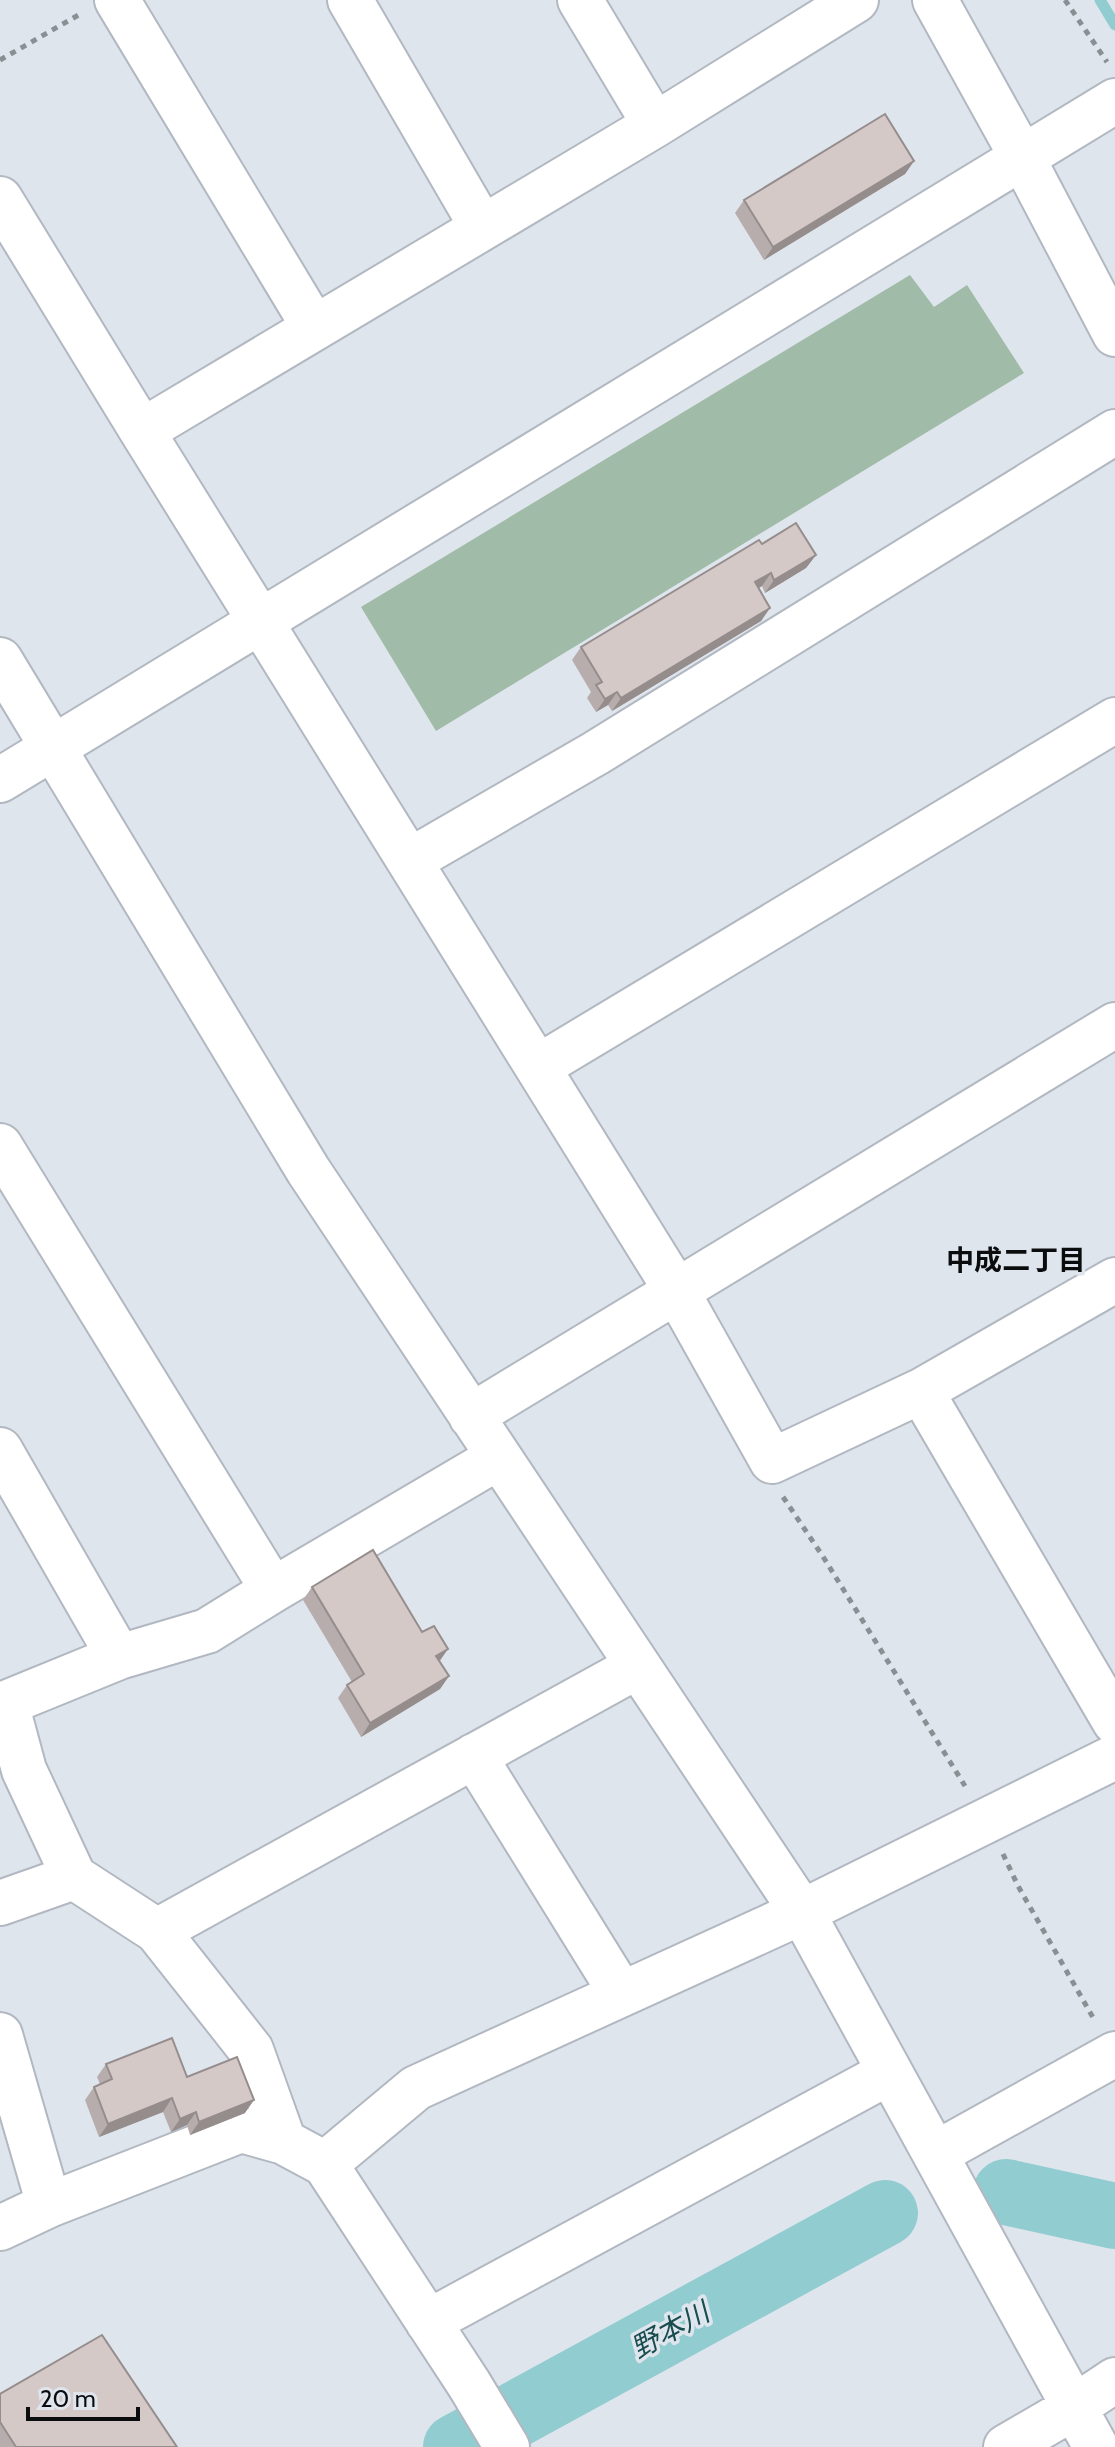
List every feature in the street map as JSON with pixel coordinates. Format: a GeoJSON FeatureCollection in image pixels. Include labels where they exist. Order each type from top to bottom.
{"type":"FeatureCollection","features":[{"type":"Feature","properties":{"kind":"street"},"geometry":{"type":"LineString","coordinates":[[350,0],[482,227]]}},
{"type":"Feature","properties":{"kind":"street"},"geometry":{"type":"LineString","coordinates":[[580,0],[655,125]]}},
{"type":"Feature","properties":{"kind":"street"},"geometry":{"type":"LineString","coordinates":[[142,431],[655,125],[812,11],[856,0]]}},
{"type":"Feature","properties":{"kind":"street"},"geometry":{"type":"LineString","coordinates":[[935,0],[1115,334]]}},
{"type":"Feature","properties":{"kind":"street"},"geometry":{"type":"LineString","coordinates":[[104,4],[314,327]]}},
{"type":"Feature","properties":{"kind":"street"},"geometry":{"type":"LineString","coordinates":[[0,780],[1115,101]]}},
{"type":"Feature","properties":{"kind":"street"},"geometry":{"type":"LineString","coordinates":[[0,199],[676,1290],[772,1461],[921,1391],[1112,1287]]}},
{"type":"Feature","properties":{"kind":"street"},"geometry":{"type":"LineString","coordinates":[[411,860],[596,753],[1115,432]]}},
{"type":"Feature","properties":{"kind":"street"},"geometry":{"type":"LineString","coordinates":[[0,660],[308,1170],[802,1912],[1096,2447]]}},
{"type":"Feature","properties":{"kind":"street"},"geometry":{"type":"LineString","coordinates":[[538,1067],[1115,720]]}},
{"type":"Feature","properties":{"kind":"street"},"geometry":{"type":"LineString","coordinates":[[471,1416],[1115,1025]]}},
{"type":"Feature","properties":{"kind":"street"},"geometry":{"type":"LineString","coordinates":[[0,1146],[273,1590]]}},
{"type":"Feature","properties":{"kind":"street"},"geometry":{"type":"LineString","coordinates":[[921,1391],[1115,1722]]}},
{"type":"Feature","properties":{"kind":"street"},"geometry":{"type":"LineString","coordinates":[[0,1450],[119,1657]]}},
{"type":"Feature","properties":{"kind":"street"},"geometry":{"type":"LineString","coordinates":[[284,2142],[251,2050],[157,1931],[74,1877],[24,1770],[6,1703],[119,1657],[207,1631],[499,1457]]}},
{"type":"Feature","properties":{"kind":"street"},"geometry":{"type":"LineString","coordinates":[[157,1931],[638,1666]]}},
{"type":"Feature","properties":{"kind":"street"},"geometry":{"type":"LineString","coordinates":[[474,1756],[621,1993]]}},
{"type":"Feature","properties":{"kind":"street"},"geometry":{"type":"LineString","coordinates":[[325,2164],[416,2088],[802,1912],[1115,1757]]}},
{"type":"Feature","properties":{"kind":"street"},"geometry":{"type":"LineString","coordinates":[[0,1903],[74,1877]]}},
{"type":"Feature","properties":{"kind":"street"},"geometry":{"type":"LineString","coordinates":[[0,2035],[49,2205]]}},
{"type":"Feature","properties":{"kind":"street"},"geometry":{"type":"LineString","coordinates":[[935,2154],[1114,2054]]}},
{"type":"Feature","properties":{"kind":"street"},"geometry":{"type":"LineString","coordinates":[[428,2322],[890,2072]]}},
{"type":"Feature","properties":{"kind":"street"},"geometry":{"type":"LineString","coordinates":[[0,2228],[49,2205],[241,2130],[284,2142],[325,2164],[497,2432]]}},
{"type":"Feature","properties":{"kind":"street"},"geometry":{"type":"LineString","coordinates":[[1006,2447],[1115,2380]]}},
{"type":"Feature","properties":{"kind":"path"},"geometry":{"type":"LineString","coordinates":[[1065,0],[1115,74]]}},
{"type":"Feature","properties":{"kind":"path"},"geometry":{"type":"LineString","coordinates":[[0,60],[104,4]]}},
{"type":"Feature","properties":{"kind":"path"},"geometry":{"type":"LineString","coordinates":[[772,1461],[776,1486],[986,1820],[1018,1886],[1114,2054]]}},
{"type":"Feature","properties":{"kind":"green space"},"geometry":{"type":"Polygon","coordinates":[[[910,275],[934,307],[967,285],[1024,373],[436,731],[361,607],[910,275]]]}},
{"type":"Feature","properties":{"kind":"building"},"geometry":{"type":"Polygon","coordinates":[[[885,114],[914,161],[773,247],[744,200],[885,114]]]}},
{"type":"Feature","properties":{"kind":"building"},"geometry":{"type":"Polygon","coordinates":[[[796,523],[816,555],[774,580],[771,573],[755,582],[770,608],[621,698],[617,692],[605,699],[596,685],[602,682],[581,647],[759,540],[762,544],[796,523]]]}},
{"type":"Feature","properties":{"kind":"building"},"geometry":{"type":"Polygon","coordinates":[[[373,1550],[422,1632],[434,1626],[448,1649],[436,1656],[449,1676],[370,1723],[347,1685],[364,1674],[312,1587],[373,1550]]]}},
{"type":"Feature","properties":{"kind":"building"},"geometry":{"type":"Polygon","coordinates":[[[172,2038],[187,2077],[237,2057],[254,2100],[199,2122],[196,2112],[180,2119],[172,2098],[108,2124],[94,2087],[112,2079],[106,2064],[172,2038]]]}},
{"type":"Feature","properties":{"kind":"building"},"geometry":{"type":"Polygon","coordinates":[[[102,2335],[177,2447],[16,2447],[0,2422],[0,2394],[102,2335]]]}},
{"type":"Feature","properties":{"kind":"waterway"},"geometry":{"type":"LineString","coordinates":[[1100,0],[1115,25]]}},
{"type":"Feature","properties":{"kind":"waterway","name":"野本川"},"geometry":{"type":"LineString","coordinates":[[1006,2192],[1115,2216]]}},
{"type":"Feature","properties":{"kind":"waterway","name":"野本川"},"geometry":{"type":"LineString","coordinates":[[456,2447],[885,2213]]}},
{"type":"Feature","properties":{"kind":"district","name":"中成二丁目"},"geometry":{"type":"Point","coordinates":[1016,1260]}}]}
